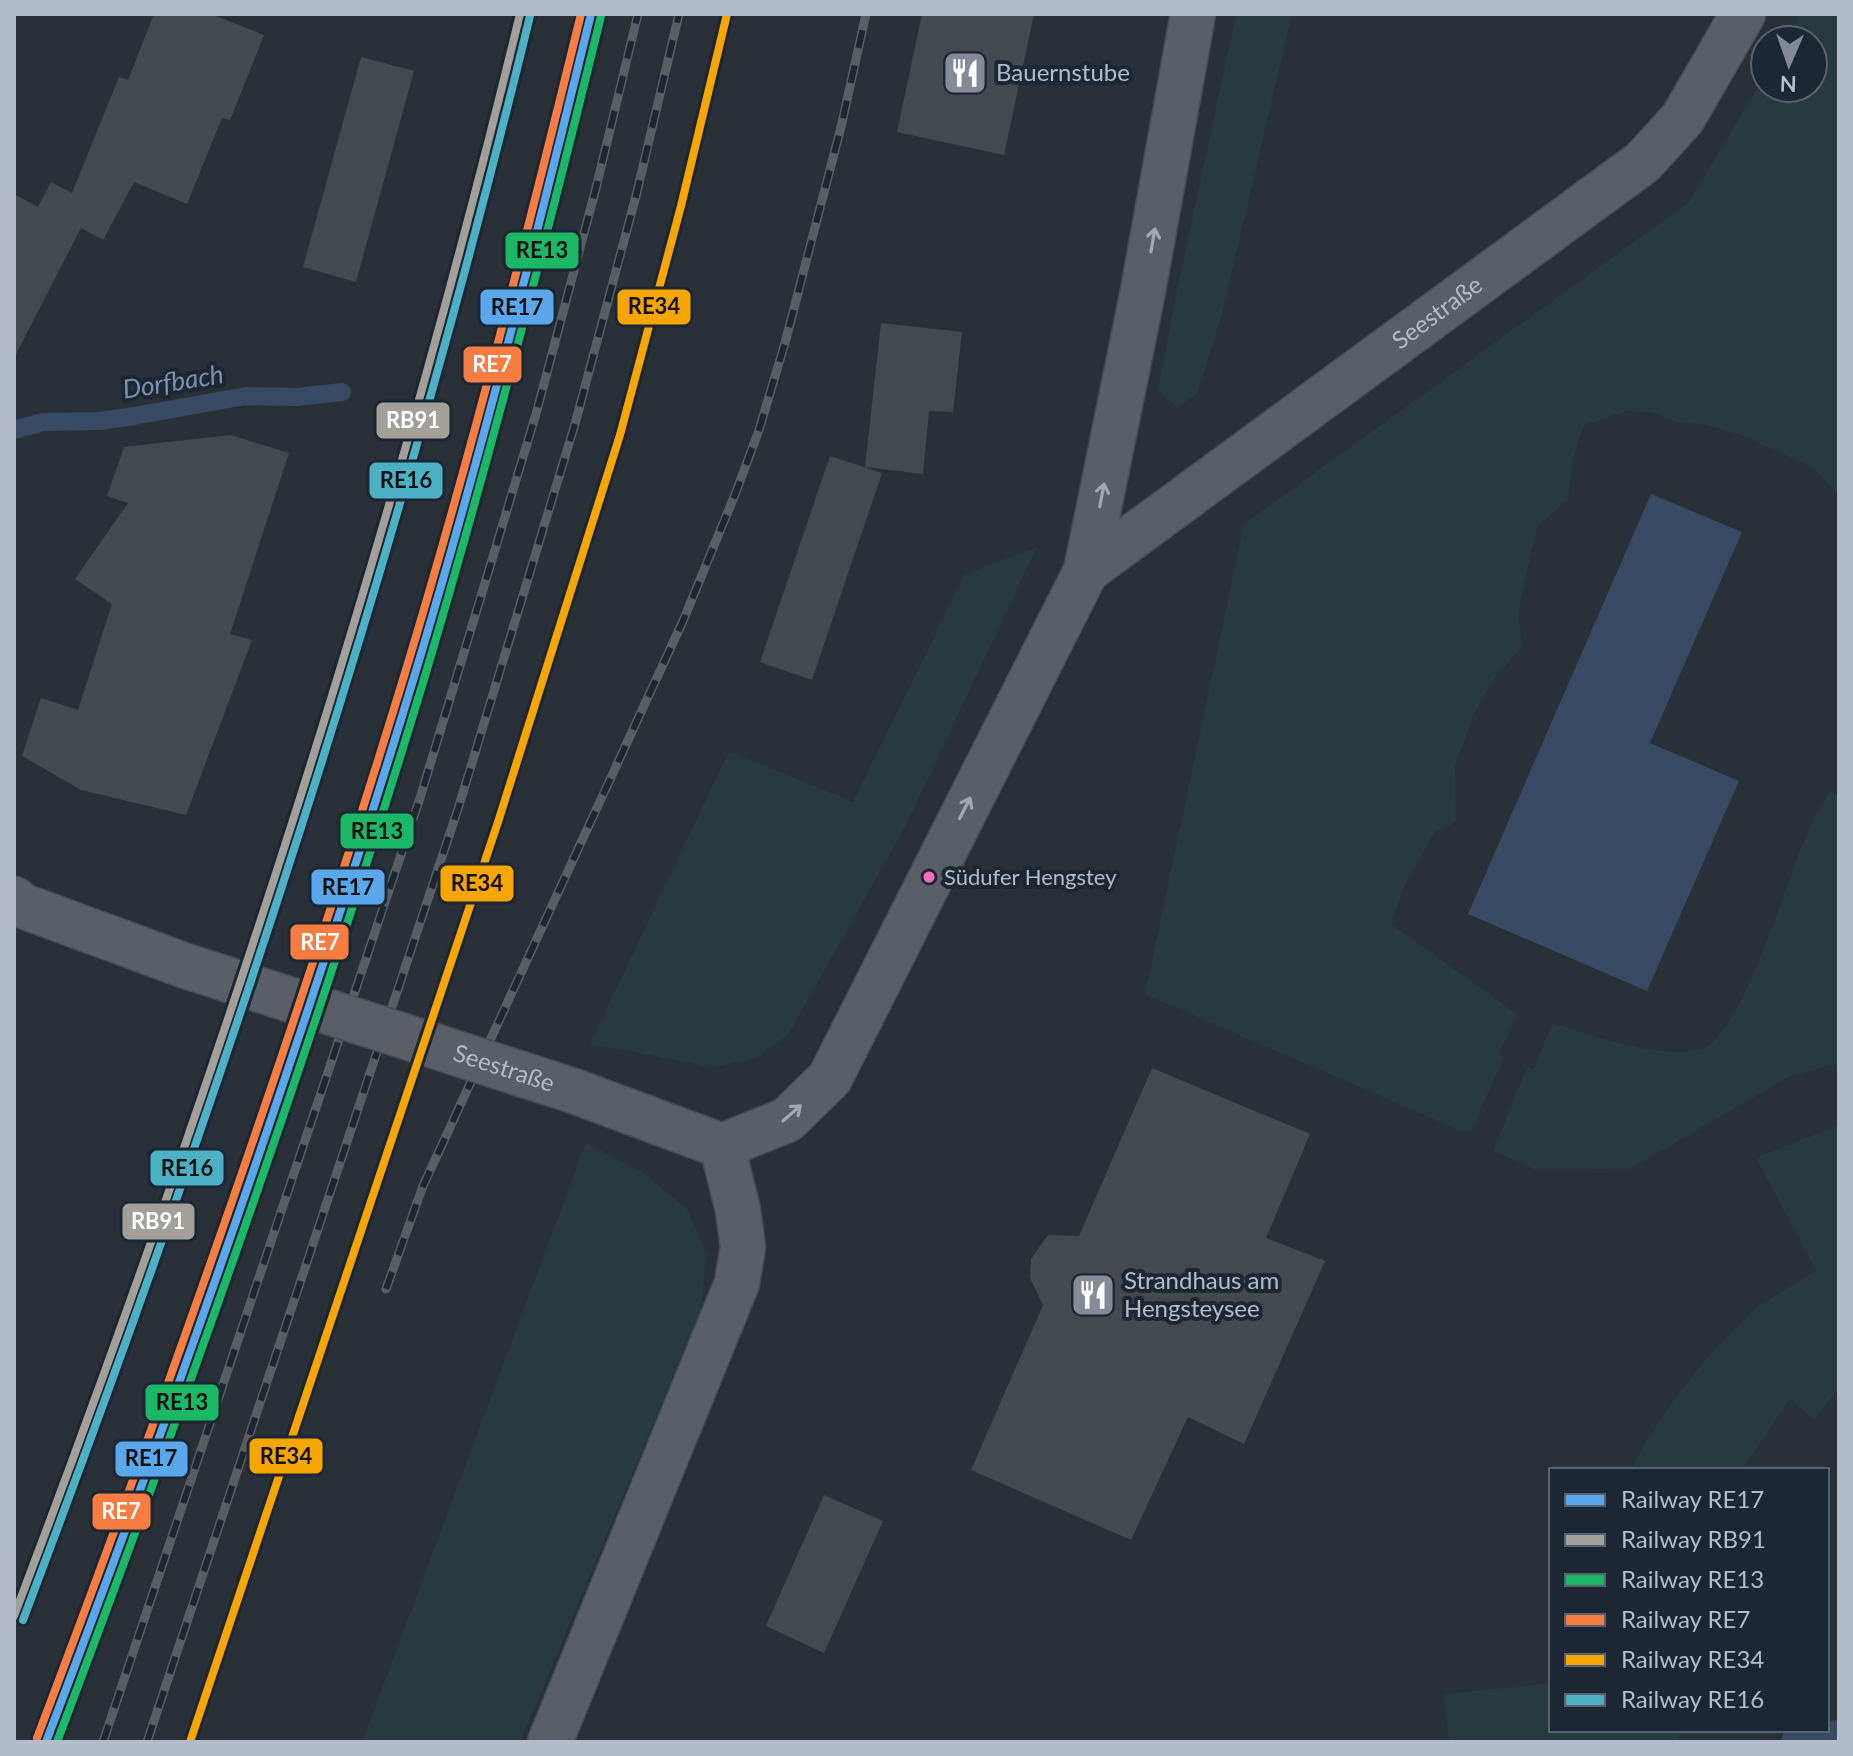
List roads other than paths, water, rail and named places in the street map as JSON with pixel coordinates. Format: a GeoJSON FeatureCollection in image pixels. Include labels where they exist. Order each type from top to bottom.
{"type":"FeatureCollection","features":[{"type":"Feature","properties":{"kind":"street","name":"Seestraße"},"geometry":{"type":"LineString","coordinates":[[14,899],[23,906],[186,966],[574,1091],[722,1146],[787,1120],[830,1078],[1086,571],[1142,296],[1193,14]]}},
{"type":"Feature","properties":{"kind":"street","name":"Seestraße"},"geometry":{"type":"LineString","coordinates":[[1086,571],[1643,162],[1683,118],[1743,14]]}},
{"type":"Feature","properties":{"kind":"street"},"geometry":{"type":"LineString","coordinates":[[550,1742],[737,1283],[743,1247],[738,1210],[722,1146]]}},
{"type":"Feature","properties":{"kind":"water"},"geometry":{"type":"Polygon","coordinates":[[[1651,494],[1742,532],[1650,743],[1739,781],[1647,991],[1468,914],[1651,494]]]}},
{"type":"Feature","properties":{"kind":"water"},"geometry":{"type":"Polygon","coordinates":[[[1839,1720],[1839,1742],[1780,1742],[1784,1732],[1829,1732],[1829,1721],[1839,1720]]]}},
{"type":"Feature","properties":{"kind":"waterway","name":"Dorfbach"},"geometry":{"type":"LineString","coordinates":[[14,430],[43,422],[99,421],[246,396],[296,397],[342,392]]}},
{"type":"Feature","properties":{"kind":"railway"},"geometry":{"type":"LineString","coordinates":[[103,1742],[420,798],[536,414],[638,14]]}},
{"type":"Feature","properties":{"kind":"railway"},"geometry":{"type":"LineString","coordinates":[[147,1742],[458,809],[575,424],[636,196],[679,14]]}},
{"type":"Feature","properties":{"kind":"railway"},"geometry":{"type":"LineString","coordinates":[[386,1289],[423,1186],[683,621],[736,492],[759,430],[785,343],[841,127],[866,14]]}},
{"type":"Feature","properties":{"kind":"rail line","name":"RB91"},"geometry":{"type":"LineString","coordinates":[[14,1616],[158,1221],[292,823],[413,421],[469,218],[520,14]]}},
{"type":"Feature","properties":{"kind":"rail line","name":"RE7"},"geometry":{"type":"LineString","coordinates":[[37,1738],[230,1209],[363,808],[475,427],[581,14]]}},
{"type":"Feature","properties":{"kind":"rail line","name":"RE17"},"geometry":{"type":"LineString","coordinates":[[46,1742],[240,1211],[373,809],[485,428],[591,14]]}},
{"type":"Feature","properties":{"kind":"rail line","name":"RE34"},"geometry":{"type":"LineString","coordinates":[[190,1742],[498,822],[620,435],[681,206],[727,14]]}},
{"type":"Feature","properties":{"kind":"rail line","name":"RE16"},"geometry":{"type":"LineString","coordinates":[[23,1620],[168,1225],[302,826],[423,423],[530,16]]}},
{"type":"Feature","properties":{"kind":"rail line","name":"RE13"},"geometry":{"type":"LineString","coordinates":[[57,1742],[250,1212],[383,811],[495,430],[601,16]]}},
{"type":"Feature","properties":{"kind":"place","name":"Bauernstube"},"geometry":{"type":"Point","coordinates":[965,73]}},
{"type":"Feature","properties":{"kind":"place","name":"Südufer Hengstey"},"geometry":{"type":"Point","coordinates":[929,877]}},
{"type":"Feature","properties":{"kind":"place","name":"Strandhaus am Hengsteysee"},"geometry":{"type":"Point","coordinates":[1093,1295]}}]}
